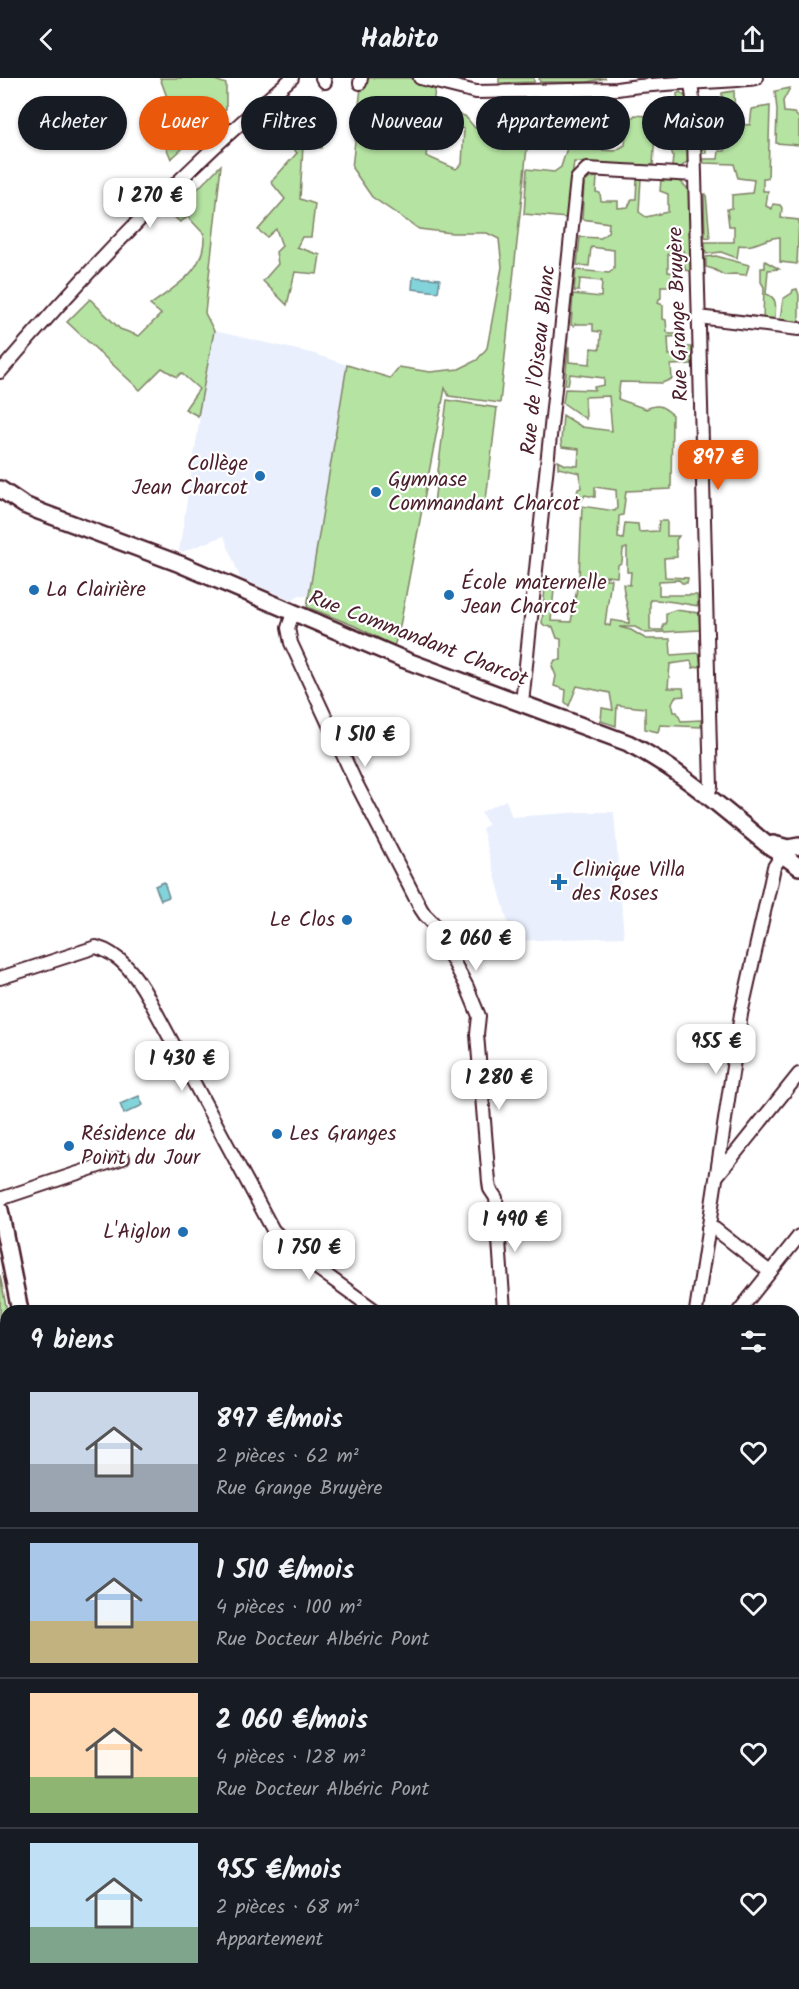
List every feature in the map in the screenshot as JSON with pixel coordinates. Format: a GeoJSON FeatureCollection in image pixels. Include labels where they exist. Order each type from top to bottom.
{"type":"FeatureCollection","features":[{"type":"Feature","properties":{"kind":"main road","name":"Rue Commandant Charcot"},"geometry":{"type":"LineString","coordinates":[[0,489],[24,505],[180,564],[405,660],[628,743],[655,757],[782,855],[798,863]]}},
{"type":"Feature","properties":{"kind":"main road"},"geometry":{"type":"LineString","coordinates":[[762,840],[788,848],[799,846]]}},
{"type":"Feature","properties":{"kind":"main road"},"geometry":{"type":"LineString","coordinates":[[0,1210],[19,1305]]}},
{"type":"Feature","properties":{"kind":"street"},"geometry":{"type":"LineString","coordinates":[[0,372],[69,292],[155,202],[221,139],[292,78]]}},
{"type":"Feature","properties":{"kind":"street"},"geometry":{"type":"LineString","coordinates":[[420,78],[476,92],[617,88],[756,78]]}},
{"type":"Feature","properties":{"kind":"street","name":"Rue Grange Bruyère"},"geometry":{"type":"LineString","coordinates":[[691,83],[711,776],[710,791],[707,795]]}},
{"type":"Feature","properties":{"kind":"street","name":"Rue de l'Oiseau Blanc"},"geometry":{"type":"LineString","coordinates":[[522,703],[577,179],[587,169],[695,175]]}},
{"type":"Feature","properties":{"kind":"street"},"geometry":{"type":"LineString","coordinates":[[698,316],[799,329]]}},
{"type":"Feature","properties":{"kind":"street"},"geometry":{"type":"LineString","coordinates":[[293,613],[288,628],[291,643],[340,750],[421,909],[434,923],[467,987],[479,1016],[477,1034],[489,1182],[490,1190],[496,1198],[504,1305]]}},
{"type":"Feature","properties":{"kind":"street"},"geometry":{"type":"LineString","coordinates":[[697,1305],[741,1014],[774,867],[782,855]]}},
{"type":"Feature","properties":{"kind":"street"},"geometry":{"type":"LineString","coordinates":[[0,978],[96,947],[106,950],[135,974],[273,1230],[299,1255],[368,1305]]}},
{"type":"Feature","properties":{"kind":"street"},"geometry":{"type":"LineString","coordinates":[[716,1176],[799,1074]]}},
{"type":"Feature","properties":{"kind":"street"},"geometry":{"type":"LineString","coordinates":[[0,1199],[123,1158]]}},
{"type":"Feature","properties":{"kind":"street"},"geometry":{"type":"LineString","coordinates":[[708,1228],[715,1229],[770,1272]]}},
{"type":"Feature","properties":{"kind":"street"},"geometry":{"type":"LineString","coordinates":[[744,1305],[799,1236]]}},
{"type":"Feature","properties":{"kind":"shaded area","name":"Collège Jean Charcot"},"geometry":{"type":"Polygon","coordinates":[[[214,331],[311,353],[347,365],[309,596],[299,595],[292,600],[240,578],[224,536],[182,552],[179,551],[200,417],[198,416],[214,331]]]}},
{"type":"Feature","properties":{"kind":"shaded area","name":"Clinique Villa des Roses"},"geometry":{"type":"Polygon","coordinates":[[[506,800],[512,817],[614,812],[624,937],[513,941],[482,828],[488,825],[481,812],[506,800]]]}},
{"type":"Feature","properties":{"kind":"green space"},"geometry":{"type":"Polygon","coordinates":[[[160,78],[214,78],[226,84],[226,96],[167,96],[160,78]]]}},
{"type":"Feature","properties":{"kind":"green space"},"geometry":{"type":"Polygon","coordinates":[[[362,78],[420,78],[436,82],[434,96],[360,96],[362,78]]]}},
{"type":"Feature","properties":{"kind":"green space"},"geometry":{"type":"Polygon","coordinates":[[[499,78],[534,78],[534,82],[499,83],[499,78]]]}},
{"type":"Feature","properties":{"kind":"green space"},"geometry":{"type":"Polygon","coordinates":[[[539,78],[606,78],[587,82],[540,82],[539,78]]]}},
{"type":"Feature","properties":{"kind":"green space"},"geometry":{"type":"Polygon","coordinates":[[[790,88],[783,101],[784,112],[794,113],[799,118],[799,145],[776,143],[775,91],[790,88]]]}},
{"type":"Feature","properties":{"kind":"green space"},"geometry":{"type":"Polygon","coordinates":[[[734,91],[734,96],[722,96],[722,93],[734,91]]]}},
{"type":"Feature","properties":{"kind":"green space"},"geometry":{"type":"Polygon","coordinates":[[[770,106],[768,178],[763,178],[763,191],[768,191],[766,206],[772,209],[773,204],[780,205],[781,218],[799,220],[797,264],[780,262],[780,237],[745,246],[739,245],[737,258],[721,252],[706,254],[705,242],[734,242],[734,226],[729,226],[727,209],[732,208],[732,195],[752,193],[754,180],[738,178],[734,164],[704,163],[703,159],[718,159],[719,151],[745,150],[745,125],[750,125],[752,109],[770,106]]]}},
{"type":"Feature","properties":{"kind":"green space"},"geometry":{"type":"Polygon","coordinates":[[[635,115],[642,116],[642,150],[654,150],[653,166],[574,162],[567,218],[524,214],[527,169],[554,172],[561,167],[566,150],[630,150],[630,120],[635,115]]]}},
{"type":"Feature","properties":{"kind":"green space"},"geometry":{"type":"Polygon","coordinates":[[[464,116],[476,128],[476,150],[527,150],[500,403],[449,396],[445,388],[399,631],[394,646],[355,626],[307,607],[347,365],[390,378],[399,367],[430,372],[459,369],[477,360],[487,348],[502,267],[499,239],[487,233],[452,233],[419,229],[372,197],[352,168],[354,150],[427,150],[426,156],[456,169],[462,164],[464,116]]]}},
{"type":"Feature","properties":{"kind":"green space"},"geometry":{"type":"Polygon","coordinates":[[[167,150],[181,150],[171,159],[167,150]]]}},
{"type":"Feature","properties":{"kind":"green space"},"geometry":{"type":"Polygon","coordinates":[[[295,150],[303,150],[300,199],[315,204],[311,237],[302,237],[297,247],[320,255],[317,274],[295,272],[287,305],[263,281],[278,264],[276,252],[282,246],[276,229],[267,237],[258,230],[285,199],[271,182],[297,153],[295,150]]]}},
{"type":"Feature","properties":{"kind":"green space"},"geometry":{"type":"Polygon","coordinates":[[[671,150],[690,150],[690,159],[681,167],[672,167],[671,150]]]}},
{"type":"Feature","properties":{"kind":"green space"},"geometry":{"type":"Polygon","coordinates":[[[221,165],[205,313],[214,331],[198,416],[185,409],[199,389],[181,373],[177,377],[162,368],[140,390],[67,322],[90,299],[120,329],[139,336],[161,314],[150,305],[188,276],[195,268],[203,247],[204,234],[188,217],[180,222],[172,215],[221,165]]]}},
{"type":"Feature","properties":{"kind":"green space"},"geometry":{"type":"Polygon","coordinates":[[[597,177],[596,192],[600,193],[601,201],[618,201],[618,208],[628,207],[632,199],[636,199],[637,178],[641,178],[639,212],[646,217],[668,212],[668,194],[660,191],[661,179],[679,180],[689,190],[691,271],[685,270],[683,249],[673,249],[673,254],[668,254],[668,272],[678,273],[679,286],[661,286],[661,298],[658,303],[663,305],[663,319],[666,320],[667,332],[683,334],[683,336],[668,337],[669,355],[684,355],[685,347],[692,347],[692,364],[671,365],[672,379],[662,383],[620,382],[618,399],[646,409],[660,406],[672,414],[671,489],[626,491],[623,515],[619,516],[618,538],[623,539],[625,523],[638,524],[639,532],[658,531],[659,521],[667,521],[667,536],[679,536],[676,540],[677,557],[664,558],[665,577],[688,578],[687,583],[679,580],[659,581],[659,595],[697,595],[698,606],[650,600],[650,630],[663,630],[663,624],[666,624],[666,613],[675,610],[699,613],[700,630],[646,633],[635,627],[619,627],[631,630],[646,639],[670,639],[671,655],[699,653],[701,666],[693,668],[691,661],[670,664],[668,688],[683,688],[684,696],[675,697],[672,703],[674,712],[677,712],[681,721],[701,720],[701,727],[660,725],[658,732],[645,729],[645,708],[617,705],[616,726],[601,721],[602,708],[613,710],[610,693],[577,686],[569,706],[565,702],[566,690],[554,686],[556,676],[552,666],[555,660],[561,660],[561,639],[557,638],[553,627],[542,623],[545,587],[554,590],[551,621],[571,622],[579,577],[582,506],[615,511],[617,508],[616,490],[595,487],[595,497],[585,495],[582,500],[575,501],[578,489],[581,488],[580,473],[558,468],[558,461],[566,465],[578,466],[579,449],[562,447],[563,415],[582,427],[612,431],[609,396],[585,397],[586,419],[563,403],[565,389],[595,390],[594,387],[604,385],[604,378],[570,374],[568,385],[565,384],[568,347],[569,362],[590,364],[591,348],[600,349],[601,332],[593,331],[593,324],[571,325],[573,294],[601,297],[602,281],[580,279],[579,291],[574,291],[576,270],[609,273],[614,269],[614,250],[591,247],[589,266],[577,265],[580,237],[601,238],[608,232],[609,223],[582,219],[584,183],[590,178],[597,177]],[[627,548],[623,549],[617,577],[606,576],[606,579],[611,579],[605,624],[610,626],[611,620],[629,623],[623,584],[630,585],[631,572],[627,572],[627,548]]]}},
{"type":"Feature","properties":{"kind":"green space"},"geometry":{"type":"Polygon","coordinates":[[[704,194],[706,194],[710,238],[705,237],[704,194]]]}},
{"type":"Feature","properties":{"kind":"green space"},"geometry":{"type":"Polygon","coordinates":[[[716,256],[749,265],[746,275],[724,275],[706,267],[706,257],[716,256]]]}},
{"type":"Feature","properties":{"kind":"green space"},"geometry":{"type":"Polygon","coordinates":[[[765,261],[779,269],[768,270],[766,294],[775,301],[775,319],[763,319],[764,287],[761,282],[761,268],[765,268],[765,261]]]}},
{"type":"Feature","properties":{"kind":"green space"},"geometry":{"type":"Polygon","coordinates":[[[797,289],[799,322],[780,320],[783,299],[797,289]]]}},
{"type":"Feature","properties":{"kind":"green space"},"geometry":{"type":"Polygon","coordinates":[[[447,400],[497,408],[485,508],[434,503],[447,400]]]}},
{"type":"Feature","properties":{"kind":"green space"},"geometry":{"type":"Polygon","coordinates":[[[0,1275],[6,1305],[0,1305],[0,1275]]]}},
{"type":"Feature","properties":{"kind":"water"},"geometry":{"type":"Polygon","coordinates":[[[413,277],[440,279],[438,292],[412,289],[413,277]]]}},
{"type":"Feature","properties":{"kind":"water"},"geometry":{"type":"Polygon","coordinates":[[[164,882],[169,897],[161,900],[155,886],[164,882]]]}},
{"type":"Feature","properties":{"kind":"water"},"geometry":{"type":"Polygon","coordinates":[[[139,1096],[143,1105],[124,1114],[120,1104],[139,1096]]]}},
{"type":"Feature","properties":{"kind":"place","name":"Collège Jean Charcot"},"geometry":{"type":"Point","coordinates":[260,476]}},
{"type":"Feature","properties":{"kind":"place","name":"Gymnase Commandant Charcot"},"geometry":{"type":"Point","coordinates":[376,492]}},
{"type":"Feature","properties":{"kind":"place","name":"La Clairière"},"geometry":{"type":"Point","coordinates":[34,590]}},
{"type":"Feature","properties":{"kind":"place","name":"École maternelle Jean Charcot"},"geometry":{"type":"Point","coordinates":[449,595]}},
{"type":"Feature","properties":{"kind":"place","name":"Clinique Villa des Roses"},"geometry":{"type":"Point","coordinates":[559,882]}},
{"type":"Feature","properties":{"kind":"place","name":"Le Clos"},"geometry":{"type":"Point","coordinates":[347,920]}},
{"type":"Feature","properties":{"kind":"place","name":"Les Granges"},"geometry":{"type":"Point","coordinates":[277,1134]}},
{"type":"Feature","properties":{"kind":"place","name":"Résidence du Point du Jour"},"geometry":{"type":"Point","coordinates":[69,1146]}},
{"type":"Feature","properties":{"kind":"place","name":"L'Aiglon"},"geometry":{"type":"Point","coordinates":[183,1232]}}]}
